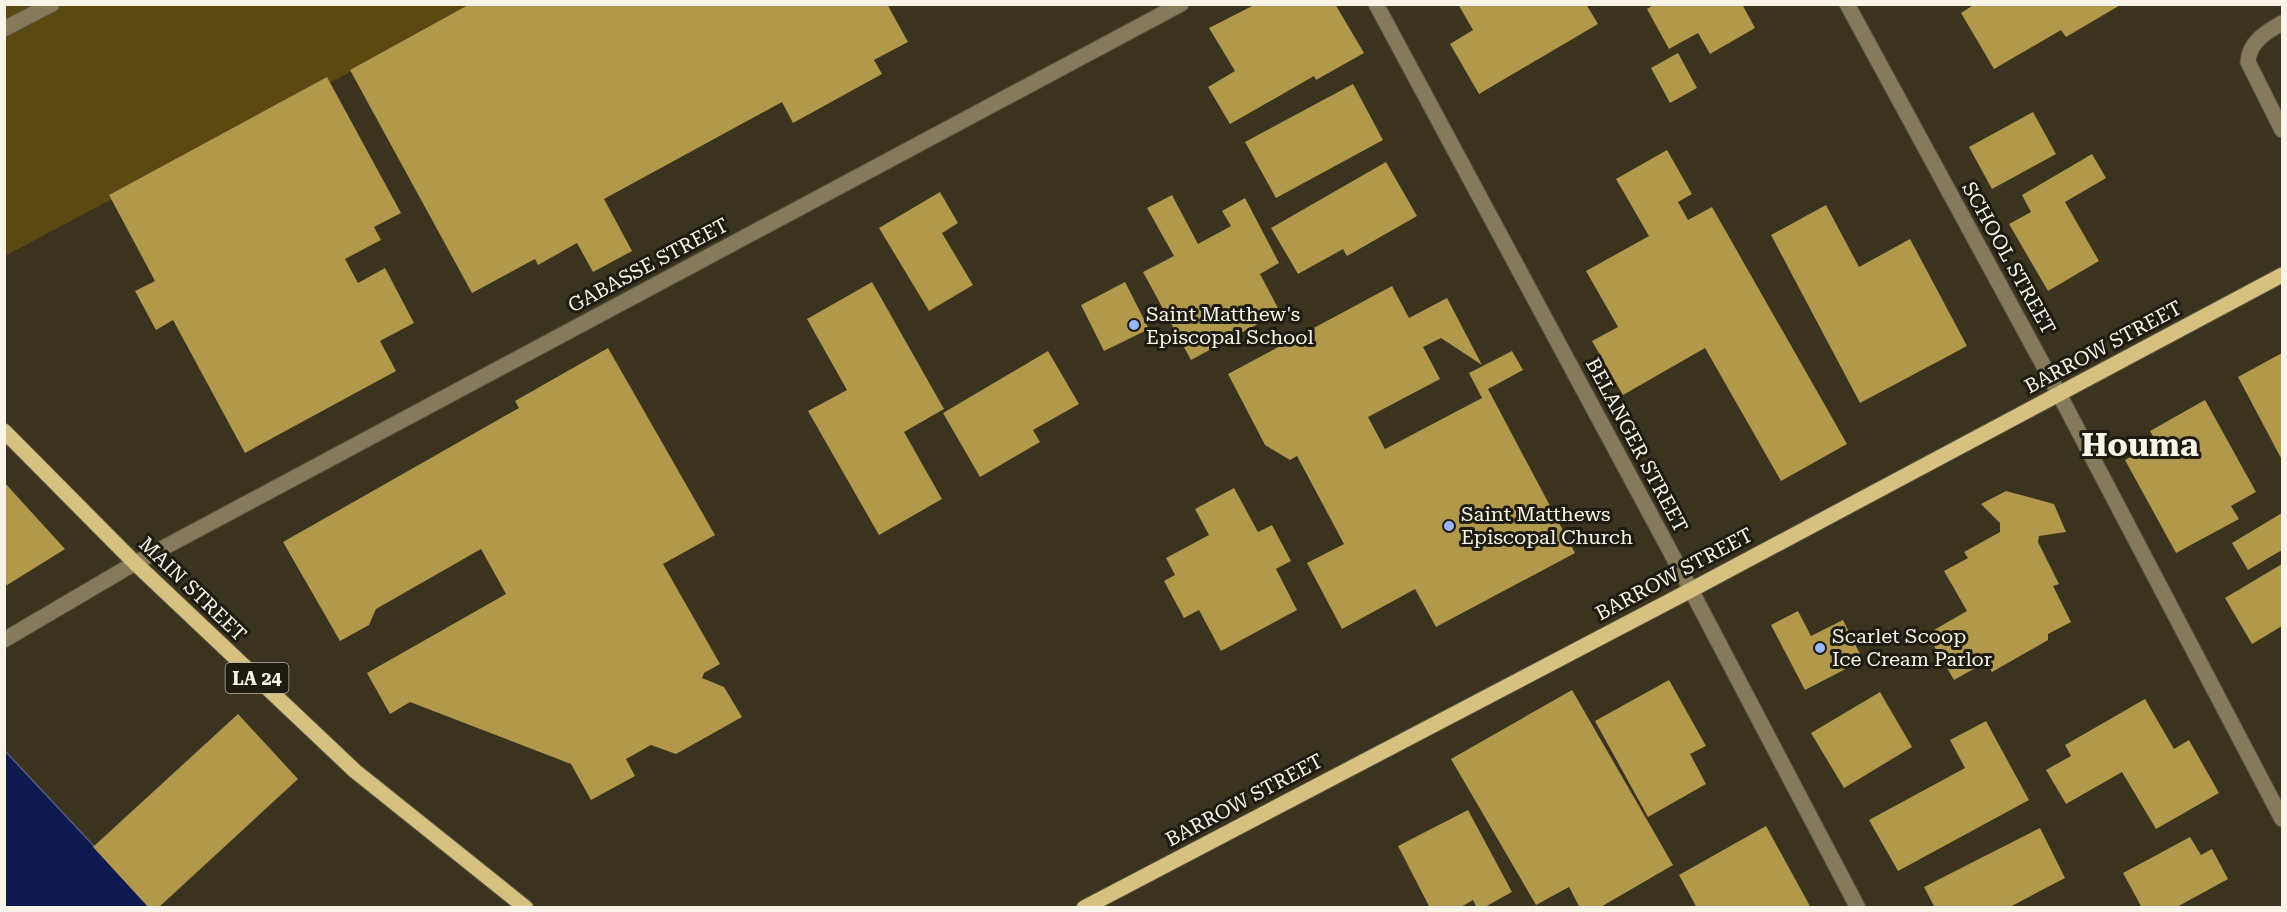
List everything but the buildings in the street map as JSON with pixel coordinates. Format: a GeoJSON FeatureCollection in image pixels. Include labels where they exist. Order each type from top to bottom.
{"type":"FeatureCollection","features":[{"type":"Feature","properties":{"kind":"main road","name":"BARROW STREET"},"geometry":{"type":"LineString","coordinates":[[1084,908],[2283,276]]}},
{"type":"Feature","properties":{"kind":"main road","name":"MAIN STREET"},"geometry":{"type":"LineString","coordinates":[[4,431],[135,563],[355,771],[526,908]]}},
{"type":"Feature","properties":{"kind":"street"},"geometry":{"type":"LineString","coordinates":[[4,29],[52,4]]}},
{"type":"Feature","properties":{"kind":"street","name":"GABASSE STREET"},"geometry":{"type":"LineString","coordinates":[[4,640],[135,563],[1181,4]]}},
{"type":"Feature","properties":{"kind":"street","name":"BELANGER STREET"},"geometry":{"type":"LineString","coordinates":[[1376,4],[1691,590],[1858,908]]}},
{"type":"Feature","properties":{"kind":"street","name":"SCHOOL STREET"},"geometry":{"type":"LineString","coordinates":[[1847,4],[2059,394],[2283,819]]}},
{"type":"Feature","properties":{"kind":"street"},"geometry":{"type":"LineString","coordinates":[[2283,23],[2260,37],[2248,53],[2248,62],[2283,130]]}},
{"type":"Feature","properties":{"kind":"shaded area"},"geometry":{"type":"Polygon","coordinates":[[[5,5],[476,5],[5,256],[5,5]]]}},
{"type":"Feature","properties":{"kind":"shaded area"},"geometry":{"type":"Polygon","coordinates":[[[5,751],[151,907],[5,907],[5,751]]]}},
{"type":"Feature","properties":{"kind":"place","name":"Saint Matthew's Episcopal School"},"geometry":{"type":"Point","coordinates":[1134,325]}},
{"type":"Feature","properties":{"kind":"place","name":"Saint Matthews Episcopal Church"},"geometry":{"type":"Point","coordinates":[1449,526]}},
{"type":"Feature","properties":{"kind":"place","name":"Scarlet Scoop Ice Cream Parlor"},"geometry":{"type":"Point","coordinates":[1820,648]}},
{"type":"Feature","properties":{"kind":"district","name":"Houma"},"geometry":{"type":"Point","coordinates":[2140,445]}}]}
